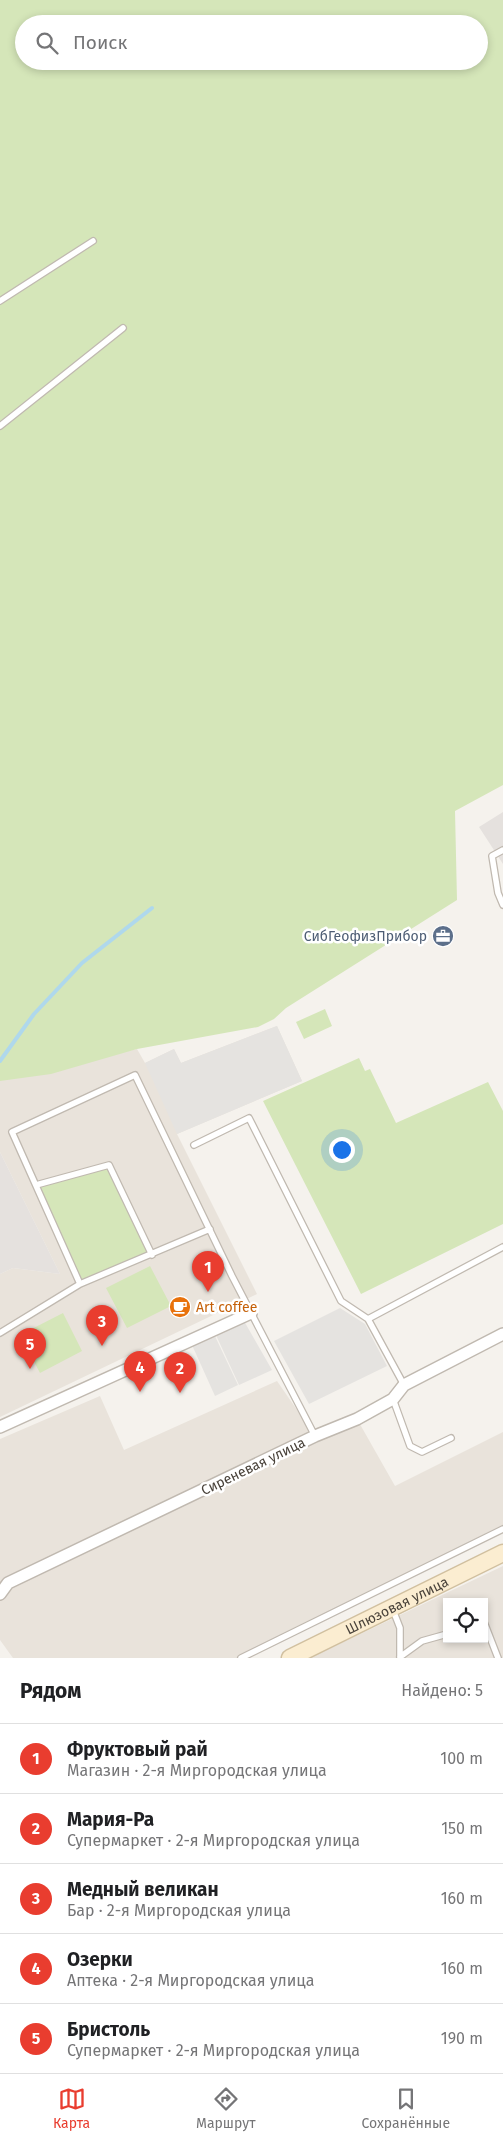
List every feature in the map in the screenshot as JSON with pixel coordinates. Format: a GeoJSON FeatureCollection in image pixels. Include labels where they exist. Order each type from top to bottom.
{"type":"FeatureCollection","features":[{"type":"Feature","properties":{"kind":"main road","name":"Шлюзовая улица"},"geometry":{"type":"LineString","coordinates":[[290,1658],[309,1654],[392,1608],[503,1553]]}},
{"type":"Feature","properties":{"kind":"street"},"geometry":{"type":"LineString","coordinates":[[0,1427],[251,1314]]}},
{"type":"Feature","properties":{"kind":"street","name":"Сиреневая улица"},"geometry":{"type":"LineString","coordinates":[[0,1594],[8,1583],[315,1436],[358,1419],[393,1399],[404,1385],[503,1334]]}},
{"type":"Feature","properties":{"kind":"lane"},"geometry":{"type":"LineString","coordinates":[[0,301],[93,241]]}},
{"type":"Feature","properties":{"kind":"lane"},"geometry":{"type":"LineString","coordinates":[[0,426],[123,328]]}},
{"type":"Feature","properties":{"kind":"lane"},"geometry":{"type":"LineString","coordinates":[[503,850],[492,856],[498,893],[503,905]]}},
{"type":"Feature","properties":{"kind":"lane"},"geometry":{"type":"LineString","coordinates":[[80,1284],[12,1132],[135,1074],[251,1314],[315,1436]]}},
{"type":"Feature","properties":{"kind":"lane"},"geometry":{"type":"LineString","coordinates":[[194,1145],[249,1118],[342,1301],[368,1319],[404,1385]]}},
{"type":"Feature","properties":{"kind":"lane"},"geometry":{"type":"LineString","coordinates":[[36,1185],[109,1165],[152,1255]]}},
{"type":"Feature","properties":{"kind":"lane"},"geometry":{"type":"LineString","coordinates":[[0,1333],[80,1284],[210,1229]]}},
{"type":"Feature","properties":{"kind":"lane"},"geometry":{"type":"LineString","coordinates":[[368,1319],[503,1247]]}},
{"type":"Feature","properties":{"kind":"lane"},"geometry":{"type":"LineString","coordinates":[[393,1399],[410,1446],[422,1452],[451,1438]]}},
{"type":"Feature","properties":{"kind":"lane"},"geometry":{"type":"LineString","coordinates":[[241,1658],[503,1529]]}},
{"type":"Feature","properties":{"kind":"lane"},"geometry":{"type":"LineString","coordinates":[[392,1608],[400,1628],[400,1658]]}},
{"type":"Feature","properties":{"kind":"lane"},"geometry":{"type":"LineString","coordinates":[[488,1632],[498,1658]]}},
{"type":"Feature","properties":{"kind":"lane"},"geometry":{"type":"LineString","coordinates":[[400,1658],[422,1641],[443,1635]]}},
{"type":"Feature","properties":{"kind":"shaded area"},"geometry":{"type":"Polygon","coordinates":[[[503,812],[503,864],[479,827],[503,812]]]}},
{"type":"Feature","properties":{"kind":"shaded area"},"geometry":{"type":"Polygon","coordinates":[[[277,1026],[302,1081],[177,1134],[257,1294],[0,1417],[0,1274],[13,1268],[60,1274],[0,1152],[0,1080],[137,1049],[145,1063],[174,1049],[181,1063],[277,1026]]]}},
{"type":"Feature","properties":{"kind":"shaded area"},"geometry":{"type":"Polygon","coordinates":[[[277,1026],[302,1081],[177,1134],[145,1063],[174,1049],[181,1063],[277,1026]]]}},
{"type":"Feature","properties":{"kind":"shaded area"},"geometry":{"type":"Polygon","coordinates":[[[0,1152],[60,1274],[13,1268],[0,1274],[0,1152]]]}},
{"type":"Feature","properties":{"kind":"shaded area"},"geometry":{"type":"Polygon","coordinates":[[[340,1308],[365,1324],[387,1366],[309,1404],[274,1341],[340,1308]]]}},
{"type":"Feature","properties":{"kind":"shaded area"},"geometry":{"type":"Polygon","coordinates":[[[244,1321],[272,1370],[239,1385],[215,1333],[244,1321]]]}},
{"type":"Feature","properties":{"kind":"shaded area"},"geometry":{"type":"Polygon","coordinates":[[[214,1334],[238,1385],[215,1396],[192,1345],[214,1334]]]}},
{"type":"Feature","properties":{"kind":"shaded area"},"geometry":{"type":"Polygon","coordinates":[[[277,1381],[315,1436],[357,1419],[395,1486],[503,1432],[503,1527],[247,1658],[13,1658],[0,1640],[0,1439],[100,1396],[124,1450],[277,1381]]]}},
{"type":"Feature","properties":{"kind":"shaded area"},"geometry":{"type":"Polygon","coordinates":[[[503,1566],[503,1658],[310,1658],[503,1566]]]}},
{"type":"Feature","properties":{"kind":"green space"},"geometry":{"type":"Polygon","coordinates":[[[0,0],[503,0],[503,785],[455,811],[457,900],[286,1008],[274,1019],[258,1027],[137,1049],[51,1074],[0,1081],[0,0]]]}},
{"type":"Feature","properties":{"kind":"green space"},"geometry":{"type":"Polygon","coordinates":[[[325,1009],[332,1026],[304,1039],[296,1022],[325,1009]]]}},
{"type":"Feature","properties":{"kind":"green space"},"geometry":{"type":"Polygon","coordinates":[[[359,1058],[365,1071],[370,1069],[396,1123],[488,1082],[503,1111],[503,1224],[361,1294],[263,1101],[359,1058]]]}},
{"type":"Feature","properties":{"kind":"green space"},"geometry":{"type":"Polygon","coordinates":[[[109,1165],[152,1255],[80,1284],[36,1185],[109,1165]]]}},
{"type":"Feature","properties":{"kind":"green space"},"geometry":{"type":"Polygon","coordinates":[[[150,1266],[171,1306],[127,1328],[106,1288],[150,1266]]]}},
{"type":"Feature","properties":{"kind":"green space"},"geometry":{"type":"Polygon","coordinates":[[[63,1313],[82,1351],[40,1373],[20,1335],[63,1313]]]}},
{"type":"Feature","properties":{"kind":"waterway"},"geometry":{"type":"LineString","coordinates":[[0,1061],[34,1014],[82,963],[152,908]]}},
{"type":"Feature","properties":{"kind":"place","name":"СибГеофизПрибор"},"geometry":{"type":"Point","coordinates":[443,936]}},
{"type":"Feature","properties":{"kind":"place","name":"Фруктовый рай"},"geometry":{"type":"Point","coordinates":[208,1292]}},
{"type":"Feature","properties":{"kind":"place","name":"Art coffee"},"geometry":{"type":"Point","coordinates":[180,1307]}},
{"type":"Feature","properties":{"kind":"place","name":"Медный великан"},"geometry":{"type":"Point","coordinates":[102,1346]}},
{"type":"Feature","properties":{"kind":"place","name":"Бристоль"},"geometry":{"type":"Point","coordinates":[30,1369]}},
{"type":"Feature","properties":{"kind":"place","name":"Озерки"},"geometry":{"type":"Point","coordinates":[140,1392]}},
{"type":"Feature","properties":{"kind":"place","name":"Мария-Ра"},"geometry":{"type":"Point","coordinates":[180,1393]}}]}
